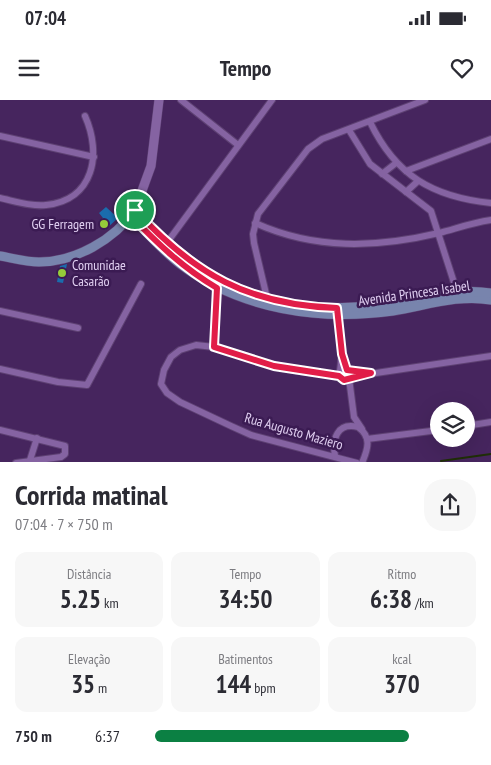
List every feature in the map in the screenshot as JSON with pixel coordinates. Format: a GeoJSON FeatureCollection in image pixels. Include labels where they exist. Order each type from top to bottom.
{"type":"FeatureCollection","features":[{"type":"Feature","properties":{"kind":"main road","name":"Avenida Princesa Isabel"},"geometry":{"type":"LineString","coordinates":[[133,213],[180,264],[217,288],[276,307],[337,312],[393,311],[458,295],[491,293]]}},
{"type":"Feature","properties":{"kind":"main road"},"geometry":{"type":"LineString","coordinates":[[0,256],[37,262],[60,259],[100,243],[116,231],[133,213]]}},
{"type":"Feature","properties":{"kind":"main road","name":"Avenida Princesa Isabel"},"geometry":{"type":"LineString","coordinates":[[164,246],[209,275],[233,287],[267,298],[337,312]]}},
{"type":"Feature","properties":{"kind":"main road","name":"Avenida Princesa Isabel"},"geometry":{"type":"LineString","coordinates":[[458,295],[491,300]]}},
{"type":"Feature","properties":{"kind":"street"},"geometry":{"type":"LineString","coordinates":[[133,213],[151,166],[159,100]]}},
{"type":"Feature","properties":{"kind":"street"},"geometry":{"type":"LineString","coordinates":[[181,100],[238,145]]}},
{"type":"Feature","properties":{"kind":"street"},"geometry":{"type":"LineString","coordinates":[[164,246],[272,100]]}},
{"type":"Feature","properties":{"kind":"street"},"geometry":{"type":"LineString","coordinates":[[267,298],[254,243],[255,223],[262,208],[308,150],[322,139],[425,100]]}},
{"type":"Feature","properties":{"kind":"street"},"geometry":{"type":"LineString","coordinates":[[0,198],[44,206],[67,199],[84,184],[91,172],[94,157],[92,132],[85,116]]}},
{"type":"Feature","properties":{"kind":"street"},"geometry":{"type":"LineString","coordinates":[[370,122],[380,143],[396,163],[418,180],[442,194],[469,201],[491,203]]}},
{"type":"Feature","properties":{"kind":"street"},"geometry":{"type":"LineString","coordinates":[[349,130],[362,155],[382,174],[431,211],[440,232],[458,295]]}},
{"type":"Feature","properties":{"kind":"street"},"geometry":{"type":"LineString","coordinates":[[0,136],[94,157]]}},
{"type":"Feature","properties":{"kind":"street"},"geometry":{"type":"LineString","coordinates":[[406,171],[491,139]]}},
{"type":"Feature","properties":{"kind":"street"},"geometry":{"type":"LineString","coordinates":[[382,174],[396,163]]}},
{"type":"Feature","properties":{"kind":"street"},"geometry":{"type":"LineString","coordinates":[[406,192],[418,180]]}},
{"type":"Feature","properties":{"kind":"street"},"geometry":{"type":"LineString","coordinates":[[255,223],[296,239],[320,243],[356,244],[440,232],[458,226],[491,220]]}},
{"type":"Feature","properties":{"kind":"street"},"geometry":{"type":"LineString","coordinates":[[0,369],[58,382],[87,385],[141,284]]}},
{"type":"Feature","properties":{"kind":"street"},"geometry":{"type":"LineString","coordinates":[[217,288],[214,347],[274,366],[315,373],[371,373],[491,356]]}},
{"type":"Feature","properties":{"kind":"street"},"geometry":{"type":"LineString","coordinates":[[0,311],[78,328]]}},
{"type":"Feature","properties":{"kind":"street"},"geometry":{"type":"LineString","coordinates":[[337,312],[344,374],[354,417],[367,439],[368,449],[362,462]]}},
{"type":"Feature","properties":{"kind":"street","name":"Rua Augusto Maziero"},"geometry":{"type":"LineString","coordinates":[[214,347],[187,347],[172,357],[162,378],[161,384],[166,393],[180,402],[251,435],[357,462]]}},
{"type":"Feature","properties":{"kind":"street"},"geometry":{"type":"LineString","coordinates":[[335,456],[334,438],[337,433],[352,422],[354,417]]}},
{"type":"Feature","properties":{"kind":"street"},"geometry":{"type":"LineString","coordinates":[[475,425],[491,422]]}},
{"type":"Feature","properties":{"kind":"street"},"geometry":{"type":"LineString","coordinates":[[346,426],[352,426],[363,431]]}},
{"type":"Feature","properties":{"kind":"street"},"geometry":{"type":"LineString","coordinates":[[0,430],[65,446],[65,454],[61,457],[16,462]]}},
{"type":"Feature","properties":{"kind":"street"},"geometry":{"type":"LineString","coordinates":[[367,439],[430,431]]}},
{"type":"Feature","properties":{"kind":"street"},"geometry":{"type":"LineString","coordinates":[[30,460],[37,438]]}},
{"type":"Feature","properties":{"kind":"building"},"geometry":{"type":"Polygon","coordinates":[[[106,207],[118,218],[105,230],[99,221],[103,218],[99,213],[106,207]]]}},
{"type":"Feature","properties":{"kind":"building","name":"Comunidae Casarão"},"geometry":{"type":"Polygon","coordinates":[[[67,264],[63,283],[57,282],[60,266],[67,264]]]}},
{"type":"Feature","properties":{"kind":"waterway"},"geometry":{"type":"LineString","coordinates":[[441,461],[491,454]]}},
{"type":"Feature","properties":{"kind":"place","name":"GG Ferragem"},"geometry":{"type":"Point","coordinates":[104,224]}},
{"type":"Feature","properties":{"kind":"place","name":"Comunidae Casarão"},"geometry":{"type":"Point","coordinates":[62,273]}},
{"type":"Feature","properties":{"kind":"route"},"geometry":{"type":"LineString","coordinates":[[135,210],[166,243],[187,260],[218,280],[267,298],[315,307],[337,308],[342,354],[347,370],[371,373],[341,380],[339,376],[274,366],[214,347],[217,288],[180,264],[162,249],[131,216],[135,210]]}}]}
